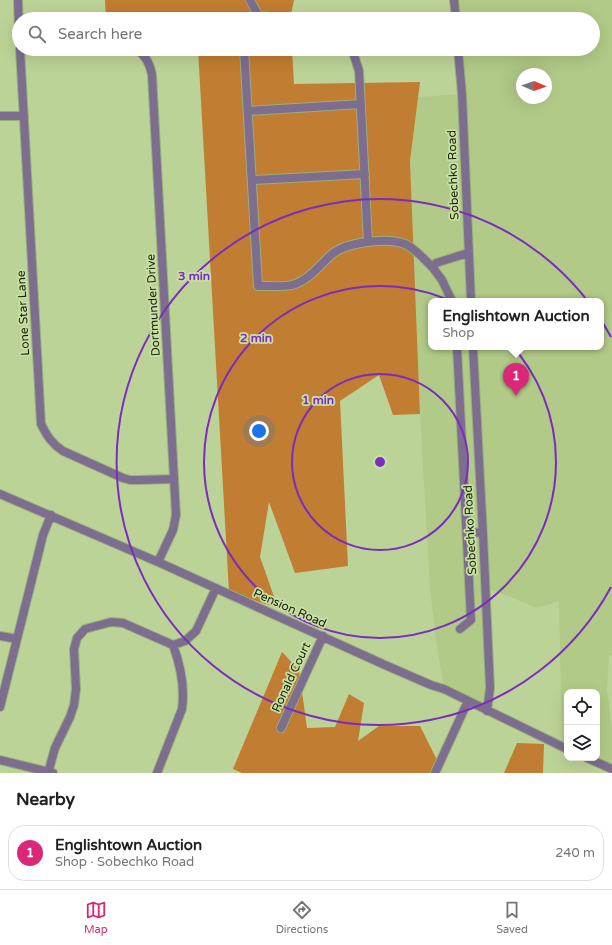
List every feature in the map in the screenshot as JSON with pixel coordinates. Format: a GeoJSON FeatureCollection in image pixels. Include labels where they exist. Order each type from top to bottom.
{"type":"FeatureCollection","features":[{"type":"Feature","properties":{"kind":"street"},"geometry":{"type":"LineString","coordinates":[[18,0],[18,12]]}},
{"type":"Feature","properties":{"kind":"street"},"geometry":{"type":"LineString","coordinates":[[250,0],[254,12]]}},
{"type":"Feature","properties":{"kind":"street"},"geometry":{"type":"LineString","coordinates":[[454,0],[455,12]]}},
{"type":"Feature","properties":{"kind":"street","name":"Lone Star Lane"},"geometry":{"type":"LineString","coordinates":[[20,56],[42,424],[48,438],[57,447],[123,478],[138,480],[174,479]]}},
{"type":"Feature","properties":{"kind":"street","name":"Dortmunder Drive"},"geometry":{"type":"LineString","coordinates":[[144,56],[148,60],[152,75],[176,515],[175,524],[167,545],[158,562]]}},
{"type":"Feature","properties":{"kind":"street"},"geometry":{"type":"LineString","coordinates":[[244,56],[253,180],[258,286],[292,285],[320,268],[332,254],[342,248],[356,243],[386,241],[405,244],[419,254],[433,268],[442,280],[451,298]]}},
{"type":"Feature","properties":{"kind":"street"},"geometry":{"type":"LineString","coordinates":[[354,56],[359,71],[368,242]]}},
{"type":"Feature","properties":{"kind":"street","name":"Sobechko Road"},"geometry":{"type":"LineString","coordinates":[[459,56],[471,298]]}},
{"type":"Feature","properties":{"kind":"street"},"geometry":{"type":"LineString","coordinates":[[248,111],[361,104]]}},
{"type":"Feature","properties":{"kind":"street"},"geometry":{"type":"LineString","coordinates":[[0,116],[24,116]]}},
{"type":"Feature","properties":{"kind":"street"},"geometry":{"type":"LineString","coordinates":[[253,180],[365,174]]}},
{"type":"Feature","properties":{"kind":"street"},"geometry":{"type":"LineString","coordinates":[[433,268],[436,263],[468,253]]}},
{"type":"Feature","properties":{"kind":"street"},"geometry":{"type":"LineString","coordinates":[[457,350],[471,620],[460,629]]}},
{"type":"Feature","properties":{"kind":"street","name":"Sobechko Road"},"geometry":{"type":"LineString","coordinates":[[473,350],[490,688],[487,711]]}},
{"type":"Feature","properties":{"kind":"street","name":"Pension Road"},"geometry":{"type":"LineString","coordinates":[[0,494],[158,562],[388,666],[444,689],[564,748]]}},
{"type":"Feature","properties":{"kind":"street"},"geometry":{"type":"LineString","coordinates":[[0,708],[43,535],[51,515]]}},
{"type":"Feature","properties":{"kind":"street"},"geometry":{"type":"LineString","coordinates":[[467,533],[483,532]]}},
{"type":"Feature","properties":{"kind":"street"},"geometry":{"type":"LineString","coordinates":[[0,760],[50,773],[55,748],[74,705],[76,689],[74,649],[77,638],[80,634],[91,627],[116,622],[173,645],[185,641],[196,631],[216,588]]}},
{"type":"Feature","properties":{"kind":"street"},"geometry":{"type":"LineString","coordinates":[[0,636],[16,639]]}},
{"type":"Feature","properties":{"kind":"street","name":"Ronald Court"},"geometry":{"type":"LineString","coordinates":[[281,728],[323,636]]}},
{"type":"Feature","properties":{"kind":"street"},"geometry":{"type":"LineString","coordinates":[[157,773],[182,709],[183,690],[177,656],[173,645]]}},
{"type":"Feature","properties":{"kind":"street"},"geometry":{"type":"LineString","coordinates":[[435,773],[468,701]]}},
{"type":"Feature","properties":{"kind":"street"},"geometry":{"type":"LineString","coordinates":[[594,761],[612,769]]}},
{"type":"Feature","properties":{"kind":"shaded area"},"geometry":{"type":"Polygon","coordinates":[[[105,0],[294,0],[291,12],[106,12],[105,0]]]}},
{"type":"Feature","properties":{"kind":"shaded area"},"geometry":{"type":"Polygon","coordinates":[[[454,0],[612,0],[612,655],[609,656],[607,689],[612,729],[612,769],[594,761],[600,761],[600,689],[564,689],[564,748],[562,747],[559,601],[537,608],[485,587],[487,711],[444,689],[430,589],[420,414],[410,161],[418,97],[462,94],[459,56],[600,56],[600,12],[455,12],[454,0]]]}},
{"type":"Feature","properties":{"kind":"shaded area"},"geometry":{"type":"Polygon","coordinates":[[[198,56],[292,56],[294,84],[420,82],[410,161],[420,414],[393,415],[379,375],[340,401],[348,566],[295,573],[269,502],[260,557],[278,608],[229,592],[198,56]]]}},
{"type":"Feature","properties":{"kind":"shaded area"},"geometry":{"type":"Polygon","coordinates":[[[282,652],[299,670],[307,728],[335,727],[349,694],[364,703],[358,741],[379,726],[420,726],[438,762],[434,773],[242,773],[233,769],[282,652]]]}},
{"type":"Feature","properties":{"kind":"shaded area"},"geometry":{"type":"Polygon","coordinates":[[[517,743],[544,744],[543,773],[504,773],[517,743]]]}},
{"type":"Feature","properties":{"kind":"place","name":"Englishtown Auction"},"geometry":{"type":"Point","coordinates":[516,396]}}]}
